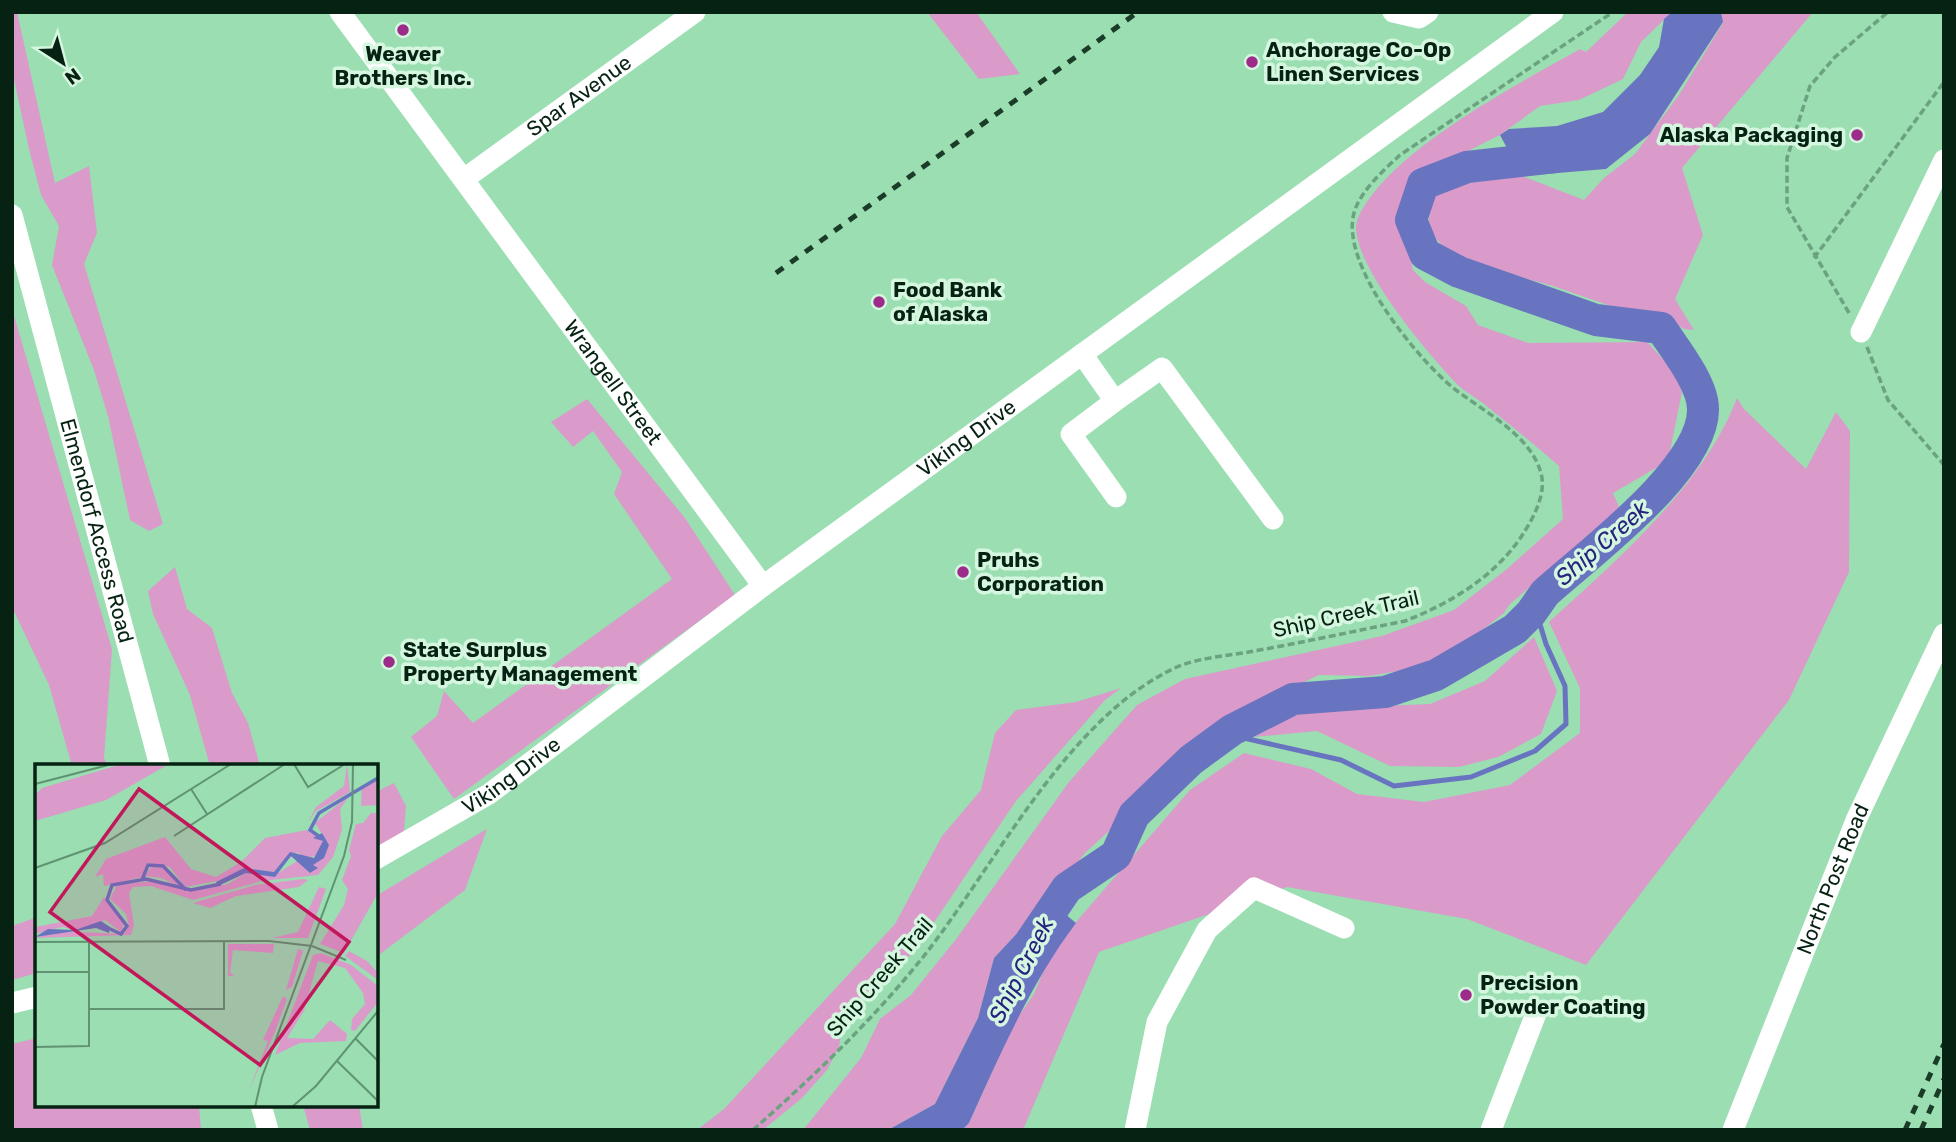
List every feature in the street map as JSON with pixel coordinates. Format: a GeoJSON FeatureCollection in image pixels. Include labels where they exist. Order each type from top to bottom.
{"type":"FeatureCollection","features":[{"type":"Feature","properties":{"kind":"street","name":"Wrangell Street"},"geometry":{"type":"LineString","coordinates":[[340,12],[763,586]]}},
{"type":"Feature","properties":{"kind":"street","name":"Spar Avenue"},"geometry":{"type":"LineString","coordinates":[[464,179],[695,12]]}},
{"type":"Feature","properties":{"kind":"street"},"geometry":{"type":"LineString","coordinates":[[1393,12],[1419,18],[1428,12]]}},
{"type":"Feature","properties":{"kind":"street","name":"Viking Drive"},"geometry":{"type":"LineString","coordinates":[[378,858],[489,794],[763,586],[1553,12]]}},
{"type":"Feature","properties":{"kind":"street"},"geometry":{"type":"LineString","coordinates":[[1861,332],[1944,160]]}},
{"type":"Feature","properties":{"kind":"street","name":"Elmendorf Access Road"},"geometry":{"type":"LineString","coordinates":[[12,215],[159,764]]}},
{"type":"Feature","properties":{"kind":"street"},"geometry":{"type":"LineString","coordinates":[[1082,354],[1115,401]]}},
{"type":"Feature","properties":{"kind":"street"},"geometry":{"type":"LineString","coordinates":[[1116,497],[1071,434],[1162,368],[1273,519]]}},
{"type":"Feature","properties":{"kind":"street","name":"North Post Road"},"geometry":{"type":"LineString","coordinates":[[1733,1130],[1857,818],[1944,634]]}},
{"type":"Feature","properties":{"kind":"street"},"geometry":{"type":"LineString","coordinates":[[1135,1130],[1157,1021],[1207,930],[1254,888],[1344,928]]}},
{"type":"Feature","properties":{"kind":"street"},"geometry":{"type":"LineString","coordinates":[[12,1003],[35,997]]}},
{"type":"Feature","properties":{"kind":"street"},"geometry":{"type":"LineString","coordinates":[[1491,1130],[1537,1011]]}},
{"type":"Feature","properties":{"kind":"street"},"geometry":{"type":"LineString","coordinates":[[262,1107],[268,1130]]}},
{"type":"Feature","properties":{"kind":"path","name":"Ship Creek Trail"},"geometry":{"type":"LineString","coordinates":[[753,1130],[825,1063],[910,972],[942,931],[1027,806],[1102,722],[1135,694],[1161,675],[1197,661],[1405,621],[1433,610],[1477,582],[1516,544],[1529,526],[1542,492],[1538,465],[1517,438],[1444,379],[1378,300],[1364,275],[1353,243],[1354,211],[1375,182],[1400,155],[1613,12]]}},
{"type":"Feature","properties":{"kind":"path"},"geometry":{"type":"LineString","coordinates":[[1787,158],[1810,86],[1835,57],[1888,12]]}},
{"type":"Feature","properties":{"kind":"path"},"geometry":{"type":"LineString","coordinates":[[1814,258],[1944,82]]}},
{"type":"Feature","properties":{"kind":"shaded area"},"geometry":{"type":"Polygon","coordinates":[[[12,12],[17,12],[55,183],[89,166],[97,233],[84,264],[163,524],[149,531],[130,520],[108,416],[94,370],[52,265],[59,226],[41,195],[29,149],[12,70],[12,12]]]}},
{"type":"Feature","properties":{"kind":"shaded area"},"geometry":{"type":"Polygon","coordinates":[[[927,12],[976,12],[1020,74],[979,79],[927,12]]]}},
{"type":"Feature","properties":{"kind":"shaded area"},"geometry":{"type":"Polygon","coordinates":[[[1628,12],[1672,12],[1641,42],[1623,79],[1579,100],[1540,106],[1500,135],[1428,171],[1410,193],[1403,218],[1413,270],[1425,282],[1466,306],[1478,325],[1528,343],[1647,342],[1674,371],[1682,392],[1668,461],[1613,493],[1620,509],[1509,605],[1504,613],[1471,639],[1422,667],[1369,676],[1319,675],[1243,711],[1170,765],[1121,820],[1085,853],[1048,900],[994,958],[978,1018],[935,1104],[888,1130],[803,1130],[861,1058],[880,1019],[911,995],[957,938],[1069,782],[1137,705],[1185,679],[1382,636],[1454,610],[1507,569],[1563,519],[1559,466],[1459,386],[1411,331],[1363,256],[1357,234],[1358,218],[1374,193],[1396,168],[1425,145],[1523,81],[1580,49],[1586,52],[1628,12]]]}},
{"type":"Feature","properties":{"kind":"shaded area"},"geometry":{"type":"Polygon","coordinates":[[[1721,12],[1813,12],[1682,168],[1703,235],[1675,299],[1694,330],[1684,329],[1658,313],[1634,314],[1553,286],[1454,259],[1427,228],[1434,196],[1450,181],[1522,176],[1584,200],[1604,178],[1635,154],[1679,95],[1723,23],[1721,12]]]}},
{"type":"Feature","properties":{"kind":"shaded area"},"geometry":{"type":"Polygon","coordinates":[[[12,309],[112,649],[104,758],[107,764],[71,764],[49,685],[12,607],[12,309]]]}},
{"type":"Feature","properties":{"kind":"shaded area"},"geometry":{"type":"Polygon","coordinates":[[[1737,398],[1744,409],[1806,469],[1836,412],[1850,431],[1849,572],[1789,700],[1586,965],[1467,919],[1287,887],[1099,952],[1023,1130],[962,1130],[969,1123],[1014,1023],[1034,994],[1048,960],[1076,922],[1190,790],[1244,753],[1311,769],[1357,794],[1424,802],[1510,785],[1580,733],[1580,688],[1549,622],[1630,547],[1681,491],[1722,430],[1737,398]]]}},
{"type":"Feature","properties":{"kind":"shaded area"},"geometry":{"type":"Polygon","coordinates":[[[587,399],[685,518],[735,595],[454,799],[411,737],[437,716],[444,691],[473,723],[672,579],[614,494],[622,472],[593,431],[573,447],[551,422],[587,399]]]}},
{"type":"Feature","properties":{"kind":"shaded area"},"geometry":{"type":"Polygon","coordinates":[[[175,567],[187,609],[212,628],[232,693],[248,723],[259,764],[209,764],[190,695],[153,614],[148,591],[175,567]]]}},
{"type":"Feature","properties":{"kind":"shaded area"},"geometry":{"type":"Polygon","coordinates":[[[1534,637],[1557,691],[1541,734],[1498,757],[1459,767],[1390,766],[1317,731],[1254,737],[1305,709],[1430,704],[1485,681],[1534,637]]]}},
{"type":"Feature","properties":{"kind":"shaded area"},"geometry":{"type":"Polygon","coordinates":[[[1121,688],[1105,700],[1016,801],[914,952],[844,1013],[839,1047],[827,1070],[802,1098],[763,1130],[697,1130],[724,1109],[895,924],[942,836],[981,790],[995,733],[1016,710],[1076,702],[1121,688]]]}},
{"type":"Feature","properties":{"kind":"shaded area"},"geometry":{"type":"Polygon","coordinates":[[[394,783],[406,806],[404,831],[378,848],[378,791],[394,783]]]}},
{"type":"Feature","properties":{"kind":"shaded area"},"geometry":{"type":"Polygon","coordinates":[[[487,829],[465,890],[378,955],[378,895],[487,829]]]}},
{"type":"Feature","properties":{"kind":"shaded area"},"geometry":{"type":"Polygon","coordinates":[[[35,918],[35,974],[12,980],[12,926],[35,918]]]}},
{"type":"Feature","properties":{"kind":"shaded area"},"geometry":{"type":"Polygon","coordinates":[[[35,1038],[35,1107],[199,1107],[201,1130],[12,1130],[12,1044],[35,1038]]]}},
{"type":"Feature","properties":{"kind":"shaded area"},"geometry":{"type":"Polygon","coordinates":[[[304,1107],[359,1107],[363,1130],[310,1130],[304,1107]]]}},
{"type":"Feature","properties":{"kind":"water"},"geometry":{"type":"Polygon","coordinates":[[[1672,12],[1721,12],[1723,22],[1650,134],[1606,169],[1522,176],[1500,135],[1509,129],[1557,126],[1603,112],[1640,75],[1659,47],[1664,19],[1672,12]]]}},
{"type":"Feature","properties":{"kind":"water"},"geometry":{"type":"Polygon","coordinates":[[[1048,900],[1076,923],[1031,994],[969,1123],[962,1130],[888,1130],[935,1104],[978,1018],[994,958],[1048,900]]]}},
{"type":"Feature","properties":{"kind":"waterway","name":"Ship Creek"},"geometry":{"type":"LineString","coordinates":[[1031,941],[1067,888],[1116,855],[1134,815],[1191,760],[1232,730],[1293,699],[1385,692],[1436,675],[1515,629],[1545,593],[1640,509],[1685,458],[1698,433],[1703,409],[1702,399],[1687,367],[1661,328],[1596,320],[1459,272],[1425,254],[1411,220],[1423,184],[1467,167],[1555,157]]}},
{"type":"Feature","properties":{"kind":"waterway"},"geometry":{"type":"LineString","coordinates":[[1226,734],[1341,760],[1394,786],[1471,777],[1535,751],[1566,724],[1565,686],[1546,644],[1535,608]]}},
{"type":"Feature","properties":{"kind":"railway"},"geometry":{"type":"LineString","coordinates":[[776,273],[1138,12]]}},
{"type":"Feature","properties":{"kind":"railway"},"geometry":{"type":"LineString","coordinates":[[1905,1130],[1944,1044]]}},
{"type":"Feature","properties":{"kind":"railway"},"geometry":{"type":"LineString","coordinates":[[1921,1130],[1944,1079]]}},
{"type":"Feature","properties":{"kind":"place","name":"Weaver Brothers Inc."},"geometry":{"type":"Point","coordinates":[403,30]}},
{"type":"Feature","properties":{"kind":"place","name":"Anchorage Co-Op Linen Services"},"geometry":{"type":"Point","coordinates":[1252,62]}},
{"type":"Feature","properties":{"kind":"place","name":"Alaska Packaging"},"geometry":{"type":"Point","coordinates":[1857,135]}},
{"type":"Feature","properties":{"kind":"place","name":"Food Bank of Alaska"},"geometry":{"type":"Point","coordinates":[879,302]}},
{"type":"Feature","properties":{"kind":"place","name":"Pruhs Corporation"},"geometry":{"type":"Point","coordinates":[963,572]}},
{"type":"Feature","properties":{"kind":"place","name":"State Surplus Property Management"},"geometry":{"type":"Point","coordinates":[389,662]}},
{"type":"Feature","properties":{"kind":"place","name":"Precision Powder Coating"},"geometry":{"type":"Point","coordinates":[1466,995]}}]}
